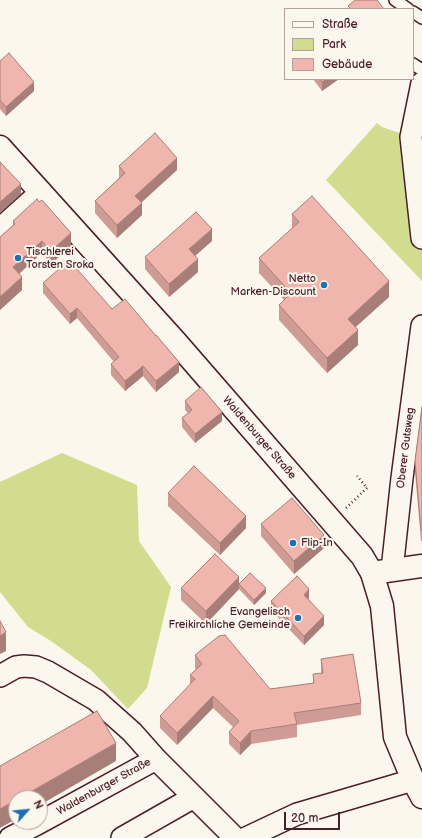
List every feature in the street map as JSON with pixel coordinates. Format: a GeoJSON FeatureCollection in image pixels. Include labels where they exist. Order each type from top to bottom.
{"type":"FeatureCollection","features":[{"type":"Feature","properties":{"kind":"main road","name":"Waldenburger Straße"},"geometry":{"type":"LineString","coordinates":[[0,147],[176,342],[362,556],[382,571],[382,606],[395,737],[417,789]]}},
{"type":"Feature","properties":{"kind":"main road"},"geometry":{"type":"LineString","coordinates":[[382,571],[422,566]]}},
{"type":"Feature","properties":{"kind":"street"},"geometry":{"type":"LineString","coordinates":[[422,83],[411,137],[422,238]]}},
{"type":"Feature","properties":{"kind":"street"},"geometry":{"type":"LineString","coordinates":[[0,229],[41,192]]}},
{"type":"Feature","properties":{"kind":"street","name":"Oberer Gutsweg"},"geometry":{"type":"LineString","coordinates":[[382,571],[402,478],[422,326]]}},
{"type":"Feature","properties":{"kind":"street","name":"Waldenburger Straße"},"geometry":{"type":"LineString","coordinates":[[0,676],[16,667],[36,667],[48,672],[96,700],[132,732],[156,759],[235,838]]}},
{"type":"Feature","properties":{"kind":"street","name":"Waldenburger Straße"},"geometry":{"type":"LineString","coordinates":[[10,838],[156,759]]}},
{"type":"Feature","properties":{"kind":"street","name":"Waldenburger Straße"},"geometry":{"type":"LineString","coordinates":[[246,838],[297,814],[417,789]]}},
{"type":"Feature","properties":{"kind":"street"},"geometry":{"type":"LineString","coordinates":[[122,838],[194,797]]}},
{"type":"Feature","properties":{"kind":"lane"},"geometry":{"type":"LineString","coordinates":[[395,0],[407,8]]}},
{"type":"Feature","properties":{"kind":"path"},"geometry":{"type":"LineString","coordinates":[[352,502],[368,488],[357,476]]}},
{"type":"Feature","properties":{"kind":"green space"},"geometry":{"type":"Polygon","coordinates":[[[377,123],[382,127],[411,137],[422,145],[422,281],[326,180],[377,123]]]}},
{"type":"Feature","properties":{"kind":"green space"},"geometry":{"type":"Polygon","coordinates":[[[62,453],[137,485],[139,541],[171,587],[147,688],[128,709],[91,670],[51,641],[28,627],[0,592],[0,482],[62,453]]]}},
{"type":"Feature","properties":{"kind":"building"},"geometry":{"type":"Polygon","coordinates":[[[355,0],[377,0],[383,8],[350,8],[348,6],[355,0]]]}},
{"type":"Feature","properties":{"kind":"building"},"geometry":{"type":"Polygon","coordinates":[[[9,53],[34,82],[6,107],[0,100],[0,61],[9,53]]]}},
{"type":"Feature","properties":{"kind":"building"},"geometry":{"type":"Polygon","coordinates":[[[155,133],[177,158],[135,196],[142,203],[117,225],[95,201],[125,173],[119,166],[155,133]]]}},
{"type":"Feature","properties":{"kind":"building"},"geometry":{"type":"Polygon","coordinates":[[[0,162],[21,184],[0,202],[0,162]]]}},
{"type":"Feature","properties":{"kind":"building","name":"Netto Marken-Discount"},"geometry":{"type":"Polygon","coordinates":[[[312,196],[389,281],[348,319],[358,330],[327,358],[279,305],[291,293],[259,258],[299,222],[292,214],[312,196]]]}},
{"type":"Feature","properties":{"kind":"building","name":"Tischlerei Torsten Sroka"},"geometry":{"type":"Polygon","coordinates":[[[37,199],[39,202],[42,200],[71,233],[51,251],[42,241],[13,267],[22,277],[0,297],[0,237],[15,224],[13,221],[37,199]]]}},
{"type":"Feature","properties":{"kind":"building"},"geometry":{"type":"Polygon","coordinates":[[[196,212],[212,229],[189,249],[198,259],[169,284],[145,257],[196,212]]]}},
{"type":"Feature","properties":{"kind":"building"},"geometry":{"type":"Polygon","coordinates":[[[69,260],[112,309],[125,299],[179,362],[156,381],[143,366],[125,381],[111,364],[119,357],[77,308],[70,314],[43,283],[69,260]]]}},
{"type":"Feature","properties":{"kind":"building"},"geometry":{"type":"Polygon","coordinates":[[[201,387],[222,412],[195,434],[182,418],[192,410],[185,401],[201,387]]]}},
{"type":"Feature","properties":{"kind":"building"},"geometry":{"type":"Polygon","coordinates":[[[422,407],[422,530],[421,530],[415,461],[422,407]]]}},
{"type":"Feature","properties":{"kind":"building"},"geometry":{"type":"Polygon","coordinates":[[[194,466],[246,516],[220,543],[168,493],[194,466]]]}},
{"type":"Feature","properties":{"kind":"building"},"geometry":{"type":"Polygon","coordinates":[[[292,498],[324,535],[294,561],[261,524],[292,498]]]}},
{"type":"Feature","properties":{"kind":"building"},"geometry":{"type":"Polygon","coordinates":[[[215,554],[239,577],[206,611],[181,588],[215,554]]]}},
{"type":"Feature","properties":{"kind":"building"},"geometry":{"type":"Polygon","coordinates":[[[250,573],[266,588],[254,600],[239,584],[250,573]]]}},
{"type":"Feature","properties":{"kind":"building","name":"Evangelisch Freikirchliche Gemeinde"},"geometry":{"type":"Polygon","coordinates":[[[297,576],[309,589],[304,595],[324,616],[304,636],[271,601],[297,576]]]}},
{"type":"Feature","properties":{"kind":"building"},"geometry":{"type":"Polygon","coordinates":[[[0,621],[6,632],[0,636],[0,621]]]}},
{"type":"Feature","properties":{"kind":"building"},"geometry":{"type":"Polygon","coordinates":[[[225,635],[270,689],[314,683],[313,674],[323,673],[321,659],[353,654],[361,703],[294,713],[297,724],[251,731],[240,743],[229,732],[239,721],[213,696],[177,733],[160,716],[195,679],[190,675],[202,664],[195,655],[219,636],[225,635]]]}},
{"type":"Feature","properties":{"kind":"building"},"geometry":{"type":"Polygon","coordinates":[[[97,711],[116,743],[34,790],[8,790],[8,804],[0,809],[0,766],[97,711]]]}},
{"type":"Feature","properties":{"kind":"place","name":"Tischlerei Torsten Sroka"},"geometry":{"type":"Point","coordinates":[18,258]}},
{"type":"Feature","properties":{"kind":"place","name":"Netto Marken-Discount"},"geometry":{"type":"Point","coordinates":[324,285]}},
{"type":"Feature","properties":{"kind":"place","name":"Flip-In"},"geometry":{"type":"Point","coordinates":[293,543]}},
{"type":"Feature","properties":{"kind":"place","name":"Evangelisch Freikirchliche Gemeinde"},"geometry":{"type":"Point","coordinates":[298,618]}}]}
